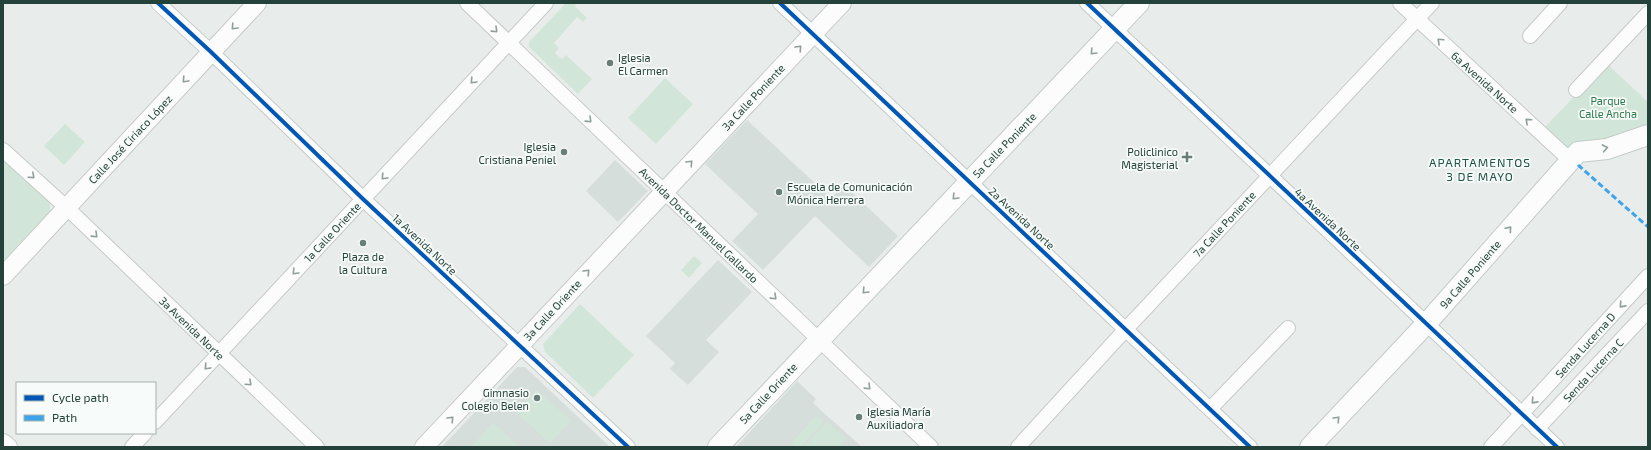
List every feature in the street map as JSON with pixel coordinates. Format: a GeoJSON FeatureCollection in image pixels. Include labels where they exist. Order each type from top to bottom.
{"type":"FeatureCollection","features":[{"type":"Feature","properties":{"kind":"main road","name":"5a Calle Poniente"},"geometry":{"type":"LineString","coordinates":[[819,340],[1139,3]]}},
{"type":"Feature","properties":{"kind":"main road","name":"9a Calle Poniente"},"geometry":{"type":"LineString","coordinates":[[1310,447],[1426,324],[1578,152],[1607,148],[1648,135]]}},
{"type":"Feature","properties":{"kind":"main road","name":"5a Calle Oriente"},"geometry":{"type":"LineString","coordinates":[[718,447],[819,340]]}},
{"type":"Feature","properties":{"kind":"street","name":"1a Avenida Norte"},"geometry":{"type":"LineString","coordinates":[[158,3],[211,52],[363,199],[628,447]]}},
{"type":"Feature","properties":{"kind":"street","name":"Calle José Ciriaco López"},"geometry":{"type":"LineString","coordinates":[[3,276],[257,3]]}},
{"type":"Feature","properties":{"kind":"street","name":"Avenida Doctor Manuel Gallardo"},"geometry":{"type":"LineString","coordinates":[[467,3],[931,447]]}},
{"type":"Feature","properties":{"kind":"street","name":"1a Calle Oriente"},"geometry":{"type":"LineString","coordinates":[[156,421],[546,3]]}},
{"type":"Feature","properties":{"kind":"street","name":"2a Avenida Norte"},"geometry":{"type":"LineString","coordinates":[[780,3],[1250,447]]}},
{"type":"Feature","properties":{"kind":"street","name":"3a Calle Poniente"},"geometry":{"type":"LineString","coordinates":[[663,191],[842,3]]}},
{"type":"Feature","properties":{"kind":"street","name":"4a Avenida Norte"},"geometry":{"type":"LineString","coordinates":[[1087,3],[1557,447]]}},
{"type":"Feature","properties":{"kind":"street","name":"6a Avenida Norte"},"geometry":{"type":"LineString","coordinates":[[1400,3],[1570,160]]}},
{"type":"Feature","properties":{"kind":"street","name":"7a Calle Poniente"},"geometry":{"type":"LineString","coordinates":[[1018,447],[1126,329],[1432,3]]}},
{"type":"Feature","properties":{"kind":"street"},"geometry":{"type":"LineString","coordinates":[[1530,36],[1560,3]]}},
{"type":"Feature","properties":{"kind":"street"},"geometry":{"type":"LineString","coordinates":[[1576,90],[1648,13]]}},
{"type":"Feature","properties":{"kind":"street","name":"3a Avenida Norte"},"geometry":{"type":"LineString","coordinates":[[3,150],[67,208],[317,447]]}},
{"type":"Feature","properties":{"kind":"street","name":"3a Calle Oriente"},"geometry":{"type":"LineString","coordinates":[[424,447],[663,191]]}},
{"type":"Feature","properties":{"kind":"street","name":"Senda Lucerna D"},"geometry":{"type":"LineString","coordinates":[[1491,447],[1648,276]]}},
{"type":"Feature","properties":{"kind":"street","name":"Senda Lucerna C"},"geometry":{"type":"LineString","coordinates":[[1537,429],[1648,311]]}},
{"type":"Feature","properties":{"kind":"street"},"geometry":{"type":"LineString","coordinates":[[1210,409],[1288,328]]}},
{"type":"Feature","properties":{"kind":"street"},"geometry":{"type":"LineString","coordinates":[[132,447],[144,434]]}},
{"type":"Feature","properties":{"kind":"street"},"geometry":{"type":"LineString","coordinates":[[3,443],[8,447]]}},
{"type":"Feature","properties":{"kind":"shaded area","name":"Escuela de Comunicación Mónica Herrera"},"geometry":{"type":"Polygon","coordinates":[[[747,120],[831,198],[844,185],[898,236],[869,267],[815,216],[763,270],[732,241],[758,214],[705,164],[747,120]]]}},
{"type":"Feature","properties":{"kind":"shaded area"},"geometry":{"type":"Polygon","coordinates":[[[615,160],[648,191],[618,222],[586,191],[615,160]]]}},
{"type":"Feature","properties":{"kind":"shaded area"},"geometry":{"type":"Polygon","coordinates":[[[718,260],[752,292],[706,340],[719,352],[688,385],[670,369],[675,363],[646,336],[718,260]]]}},
{"type":"Feature","properties":{"kind":"shaded area"},"geometry":{"type":"Polygon","coordinates":[[[517,367],[525,367],[610,447],[442,447],[517,367]]]}},
{"type":"Feature","properties":{"kind":"shaded area"},"geometry":{"type":"Polygon","coordinates":[[[797,381],[816,399],[813,403],[862,447],[736,447],[797,381]]]}},
{"type":"Feature","properties":{"kind":"green space"},"geometry":{"type":"Polygon","coordinates":[[[566,3],[577,3],[575,6],[587,18],[583,22],[577,17],[554,43],[559,48],[555,53],[562,59],[566,55],[592,79],[578,94],[529,47],[529,42],[566,3]]]}},
{"type":"Feature","properties":{"kind":"green space","name":"Parque Calle Ancha"},"geometry":{"type":"Polygon","coordinates":[[[1606,63],[1648,102],[1648,123],[1624,133],[1569,150],[1544,128],[1606,63]]]}},
{"type":"Feature","properties":{"kind":"green space"},"geometry":{"type":"Polygon","coordinates":[[[665,78],[693,104],[656,144],[628,118],[665,78]]]}},
{"type":"Feature","properties":{"kind":"green space"},"geometry":{"type":"Polygon","coordinates":[[[65,124],[85,142],[64,165],[44,146],[65,124]]]}},
{"type":"Feature","properties":{"kind":"green space"},"geometry":{"type":"Polygon","coordinates":[[[3,157],[50,202],[50,211],[3,261],[3,157]]]}},
{"type":"Feature","properties":{"kind":"green space"},"geometry":{"type":"Polygon","coordinates":[[[694,256],[702,263],[689,278],[681,270],[694,256]]]}},
{"type":"Feature","properties":{"kind":"green space"},"geometry":{"type":"Polygon","coordinates":[[[580,304],[634,355],[593,398],[545,352],[543,344],[580,304]]]}},
{"type":"Feature","properties":{"kind":"green space"},"geometry":{"type":"Polygon","coordinates":[[[537,390],[571,421],[550,443],[516,412],[537,390]]]}},
{"type":"Feature","properties":{"kind":"green space"},"geometry":{"type":"Polygon","coordinates":[[[817,415],[824,421],[801,447],[796,447],[792,443],[817,415]]]}},
{"type":"Feature","properties":{"kind":"green space"},"geometry":{"type":"Polygon","coordinates":[[[827,422],[846,439],[839,447],[804,447],[827,422]]]}},
{"type":"Feature","properties":{"kind":"green space"},"geometry":{"type":"Polygon","coordinates":[[[493,423],[519,447],[471,447],[493,423]]]}},
{"type":"Feature","properties":{"kind":"marked path"},"geometry":{"type":"LineString","coordinates":[[1578,165],[1648,227]]}},
{"type":"Feature","properties":{"kind":"cycle path"},"geometry":{"type":"LineString","coordinates":[[158,3],[211,52],[363,199],[628,447]]}},
{"type":"Feature","properties":{"kind":"cycle path"},"geometry":{"type":"LineString","coordinates":[[780,3],[1250,447]]}},
{"type":"Feature","properties":{"kind":"cycle path"},"geometry":{"type":"LineString","coordinates":[[1087,3],[1557,447]]}},
{"type":"Feature","properties":{"kind":"place","name":"Iglesia El Carmen"},"geometry":{"type":"Point","coordinates":[610,63]}},
{"type":"Feature","properties":{"kind":"place","name":"Iglesia Cristiana Peniel"},"geometry":{"type":"Point","coordinates":[564,152]}},
{"type":"Feature","properties":{"kind":"place","name":"Policlinico Magisterial"},"geometry":{"type":"Point","coordinates":[1187,157]}},
{"type":"Feature","properties":{"kind":"place","name":"Escuela de Comunicación Mónica Herrera"},"geometry":{"type":"Point","coordinates":[779,192]}},
{"type":"Feature","properties":{"kind":"place","name":"Plaza de la Cultura"},"geometry":{"type":"Point","coordinates":[363,243]}},
{"type":"Feature","properties":{"kind":"place","name":"Gimnasio Colegio Belen"},"geometry":{"type":"Point","coordinates":[537,398]}},
{"type":"Feature","properties":{"kind":"place","name":"Iglesia María Auxiliadora"},"geometry":{"type":"Point","coordinates":[859,417]}},
{"type":"Feature","properties":{"kind":"district","name":"APARTAMENTOS 3 DE MAYO"},"geometry":{"type":"Point","coordinates":[1480,169]}}]}
